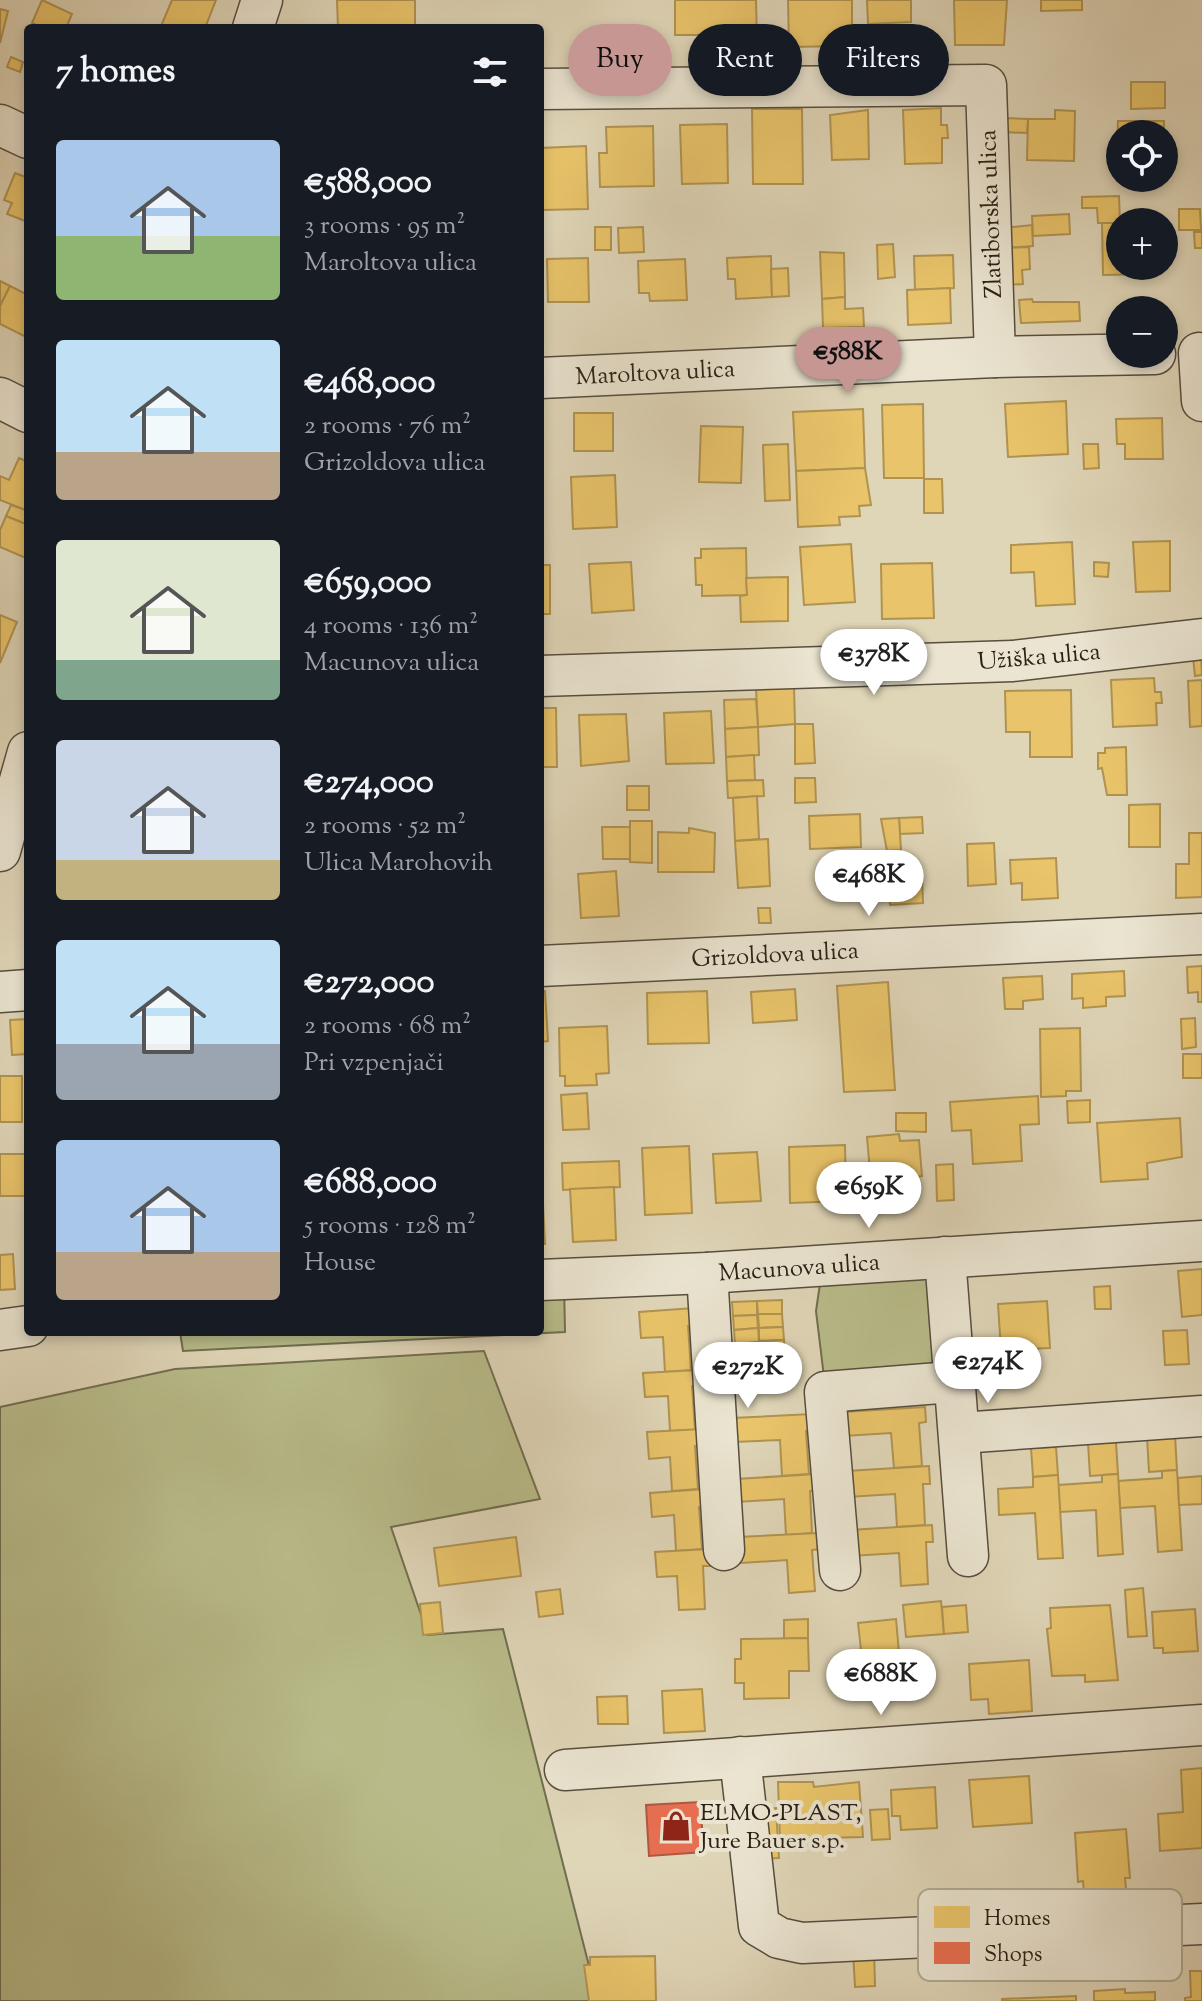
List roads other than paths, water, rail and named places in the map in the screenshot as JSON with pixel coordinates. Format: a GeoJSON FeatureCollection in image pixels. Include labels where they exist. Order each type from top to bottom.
{"type":"FeatureCollection","features":[{"type":"Feature","properties":{"kind":"street"},"geometry":{"type":"LineString","coordinates":[[254,24],[262,0]]}},
{"type":"Feature","properties":{"kind":"street","name":"Zlatiborska ulica"},"geometry":{"type":"LineString","coordinates":[[544,89],[986,85],[995,357]]}},
{"type":"Feature","properties":{"kind":"street"},"geometry":{"type":"LineString","coordinates":[[0,125],[24,136]]}},
{"type":"Feature","properties":{"kind":"street"},"geometry":{"type":"LineString","coordinates":[[1188,353],[1202,401]]}},
{"type":"Feature","properties":{"kind":"street","name":"Maroltova ulica"},"geometry":{"type":"LineString","coordinates":[[544,378],[995,357],[1106,355]]}},
{"type":"Feature","properties":{"kind":"street"},"geometry":{"type":"LineString","coordinates":[[0,398],[24,410]]}},
{"type":"Feature","properties":{"kind":"street","name":"Užiška ulica"},"geometry":{"type":"LineString","coordinates":[[544,676],[1013,661],[1202,639]]}},
{"type":"Feature","properties":{"kind":"street"},"geometry":{"type":"LineString","coordinates":[[0,851],[24,766]]}},
{"type":"Feature","properties":{"kind":"street","name":"Grizoldova ulica"},"geometry":{"type":"LineString","coordinates":[[544,966],[1202,934]]}},
{"type":"Feature","properties":{"kind":"street"},"geometry":{"type":"LineString","coordinates":[[0,992],[24,990]]}},
{"type":"Feature","properties":{"kind":"street","name":"Macunova ulica"},"geometry":{"type":"LineString","coordinates":[[544,1280],[707,1273],[1202,1241]]}},
{"type":"Feature","properties":{"kind":"street"},"geometry":{"type":"LineString","coordinates":[[945,1257],[952,1382],[960,1433],[968,1556]]}},
{"type":"Feature","properties":{"kind":"street"},"geometry":{"type":"LineString","coordinates":[[707,1273],[724,1550]]}},
{"type":"Feature","properties":{"kind":"street"},"geometry":{"type":"LineString","coordinates":[[0,1330],[24,1327]]}},
{"type":"Feature","properties":{"kind":"street"},"geometry":{"type":"LineString","coordinates":[[840,1570],[825,1392],[952,1382]]}},
{"type":"Feature","properties":{"kind":"street"},"geometry":{"type":"LineString","coordinates":[[960,1433],[1202,1416]]}},
{"type":"Feature","properties":{"kind":"street"},"geometry":{"type":"LineString","coordinates":[[565,1770],[1202,1725]]}},
{"type":"Feature","properties":{"kind":"street"},"geometry":{"type":"LineString","coordinates":[[740,1757],[759,1926],[779,1938],[802,1943],[918,1937]]}},
{"type":"Feature","properties":{"kind":"street"},"geometry":{"type":"LineString","coordinates":[[1182,1925],[1202,1924]]}},
{"type":"Feature","properties":{"kind":"place","name":"ELMO-PLAST, Jure Bauer s.p."},"geometry":{"type":"Point","coordinates":[676,1826]}}]}
